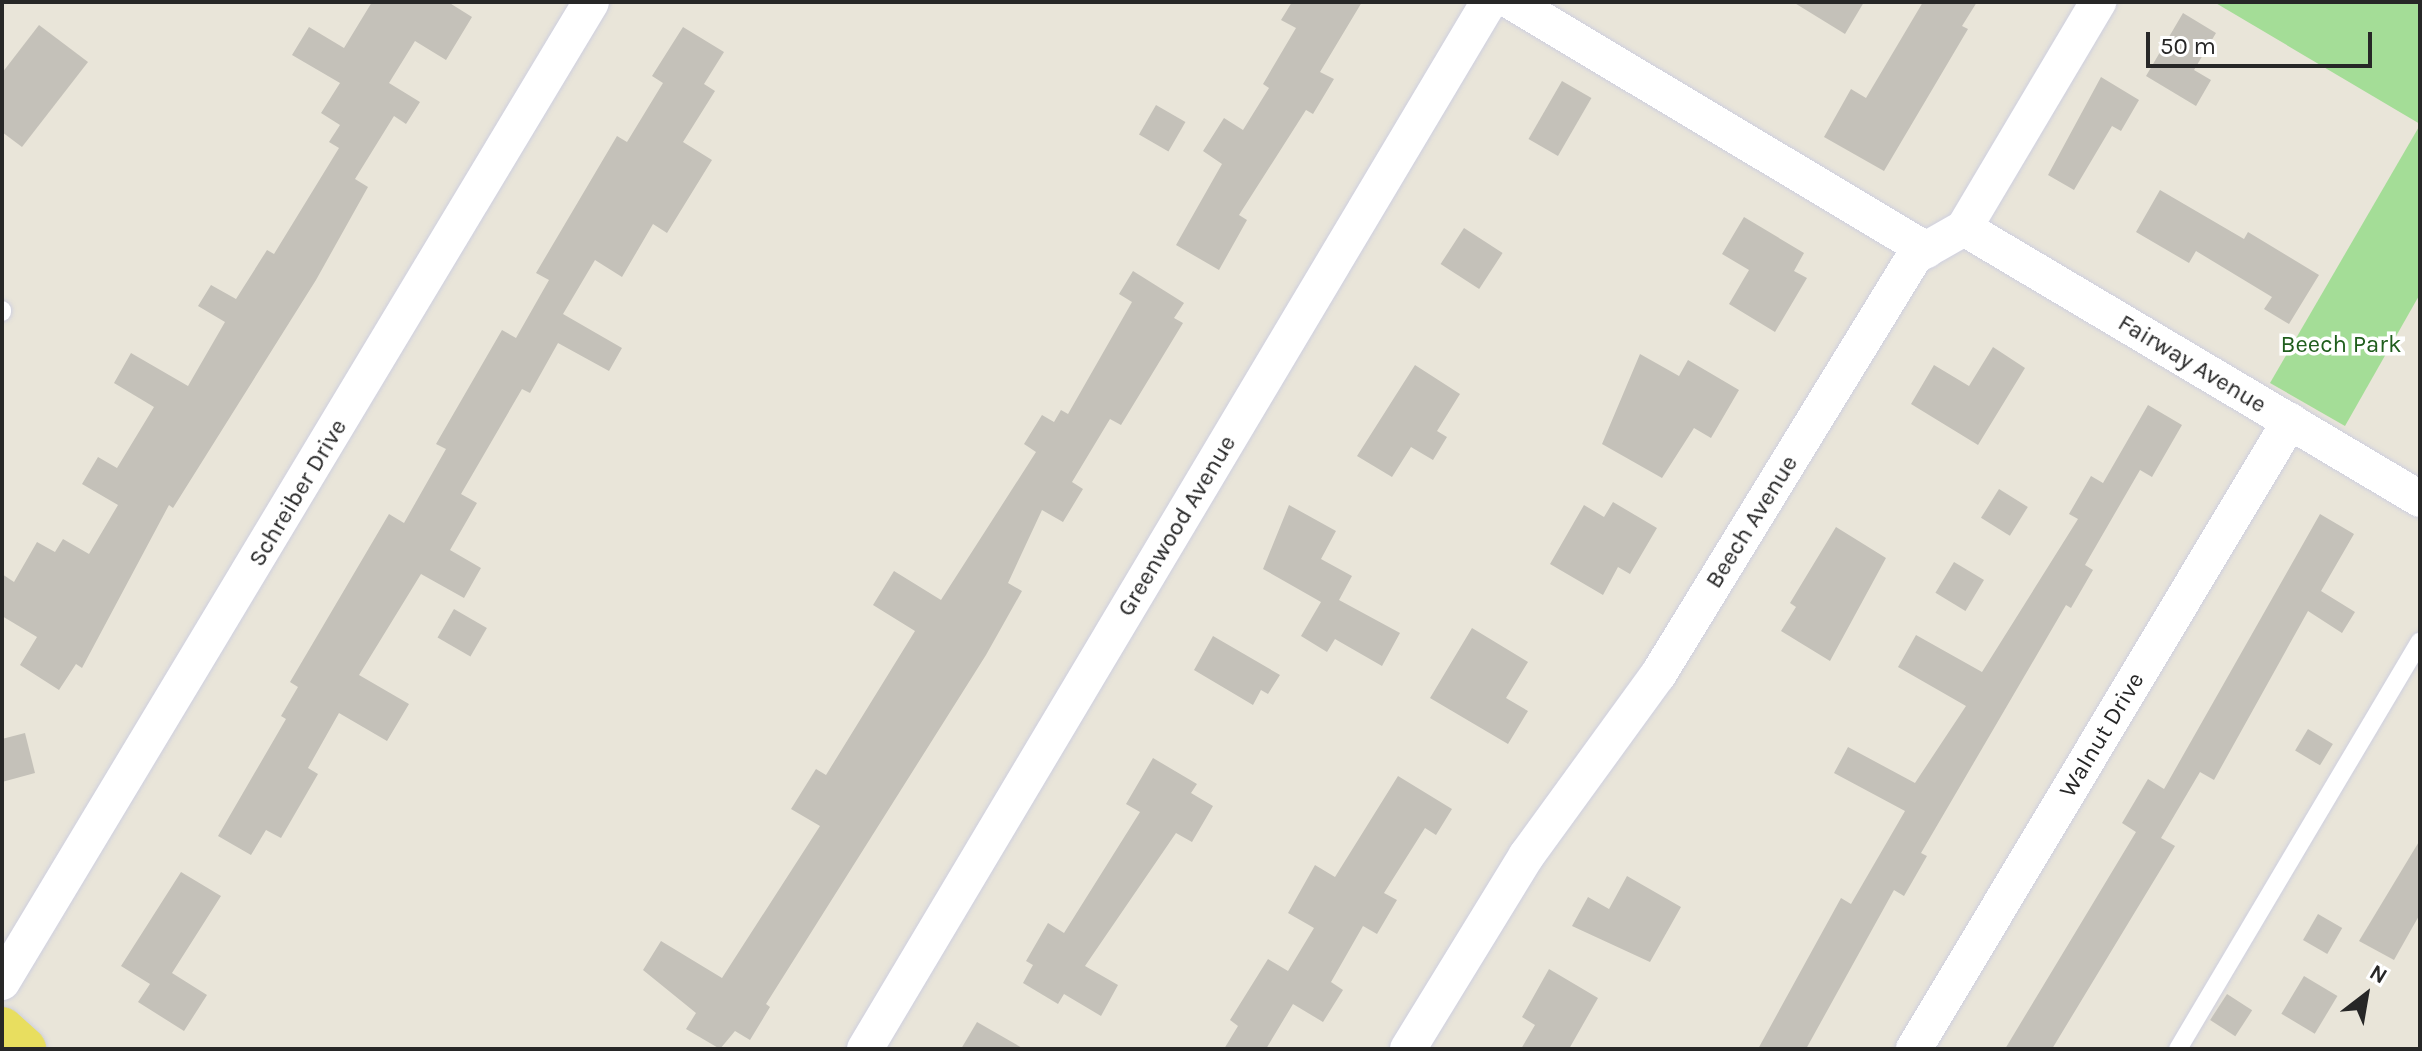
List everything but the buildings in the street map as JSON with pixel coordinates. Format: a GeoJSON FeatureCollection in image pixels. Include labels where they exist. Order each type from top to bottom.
{"type":"FeatureCollection","features":[{"type":"Feature","properties":{"kind":"main road"},"geometry":{"type":"LineString","coordinates":[[2,1029],[24,1049]]}},
{"type":"Feature","properties":{"kind":"street","name":"Schreiber Drive"},"geometry":{"type":"LineString","coordinates":[[2,982],[591,2]]}},
{"type":"Feature","properties":{"kind":"street","name":"Greenwood Avenue"},"geometry":{"type":"LineString","coordinates":[[865,1049],[1489,2]]}},
{"type":"Feature","properties":{"kind":"street"},"geometry":{"type":"LineString","coordinates":[[1512,2],[1927,250]]}},
{"type":"Feature","properties":{"kind":"street","name":"Beech Avenue"},"geometry":{"type":"LineString","coordinates":[[1408,1049],[1527,855],[1658,675],[1915,256],[1964,228],[2098,2]]}},
{"type":"Feature","properties":{"kind":"street","name":"Fairway Avenue"},"geometry":{"type":"LineString","coordinates":[[1964,228],[2420,499]]}},
{"type":"Feature","properties":{"kind":"street","name":"Walnut Drive"},"geometry":{"type":"LineString","coordinates":[[1914,1049],[2290,421]]}},
{"type":"Feature","properties":{"kind":"lane"},"geometry":{"type":"LineString","coordinates":[[2178,1049],[2420,642]]}},
{"type":"Feature","properties":{"kind":"green space"},"geometry":{"type":"Polygon","coordinates":[[[2214,2],[2420,2],[2420,124],[2214,2]]]}},
{"type":"Feature","properties":{"kind":"green space","name":"Beech Park"},"geometry":{"type":"Polygon","coordinates":[[[2420,125],[2420,294],[2345,426],[2270,383],[2420,125]]]}}]}
